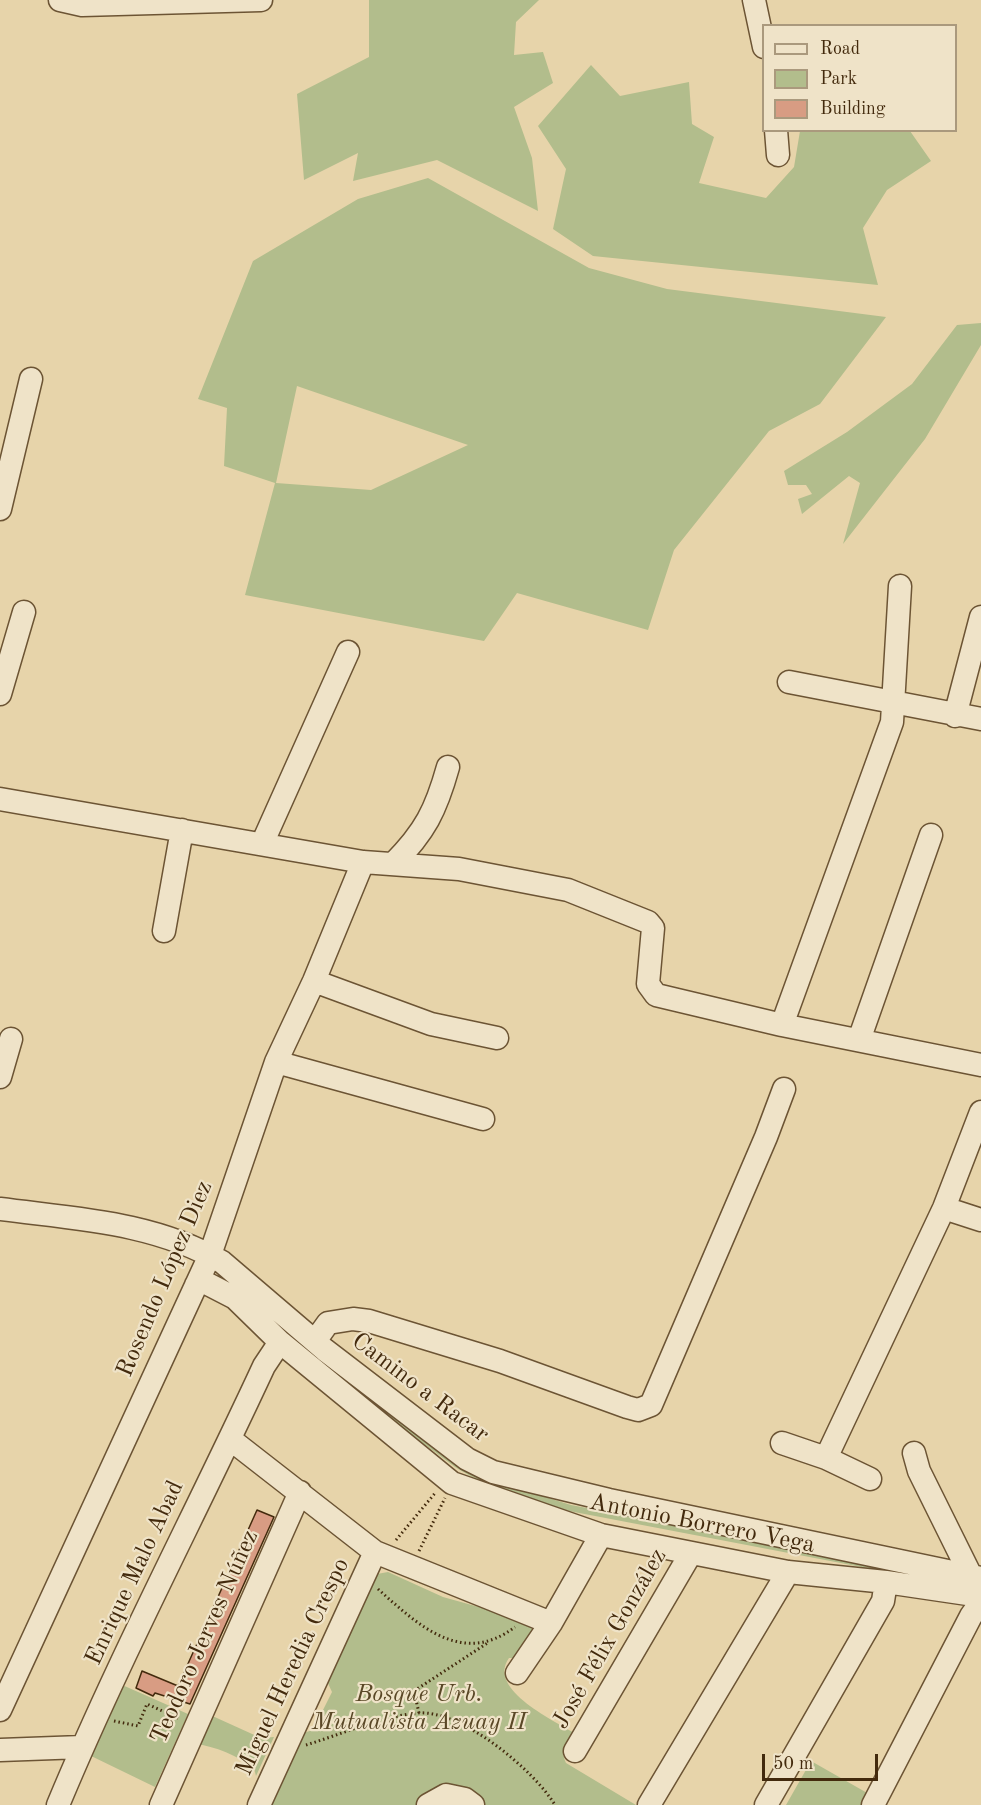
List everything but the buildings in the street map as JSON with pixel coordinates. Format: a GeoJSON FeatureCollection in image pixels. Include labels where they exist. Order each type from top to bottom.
{"type":"FeatureCollection","features":[{"type":"Feature","properties":{"kind":"street"},"geometry":{"type":"LineString","coordinates":[[60,0],[82,5],[261,0]]}},
{"type":"Feature","properties":{"kind":"street"},"geometry":{"type":"LineString","coordinates":[[754,0],[762,38]]}},
{"type":"Feature","properties":{"kind":"street"},"geometry":{"type":"LineString","coordinates":[[776,132],[778,155]]}},
{"type":"Feature","properties":{"kind":"street"},"geometry":{"type":"LineString","coordinates":[[0,509],[31,379]]}},
{"type":"Feature","properties":{"kind":"street"},"geometry":{"type":"LineString","coordinates":[[782,1025],[892,722],[900,586]]}},
{"type":"Feature","properties":{"kind":"street"},"geometry":{"type":"LineString","coordinates":[[0,694],[24,612]]}},
{"type":"Feature","properties":{"kind":"street"},"geometry":{"type":"LineString","coordinates":[[954,716],[981,617]]}},
{"type":"Feature","properties":{"kind":"street"},"geometry":{"type":"LineString","coordinates":[[262,844],[348,652]]}},
{"type":"Feature","properties":{"kind":"street"},"geometry":{"type":"LineString","coordinates":[[789,682],[894,705],[981,720]]}},
{"type":"Feature","properties":{"kind":"street"},"geometry":{"type":"LineString","coordinates":[[393,864],[416,841],[432,818],[448,767]]}},
{"type":"Feature","properties":{"kind":"street"},"geometry":{"type":"LineString","coordinates":[[0,799],[363,862],[459,869],[568,890],[648,922],[653,928],[648,984],[656,995],[782,1025],[981,1065]]}},
{"type":"Feature","properties":{"kind":"street"},"geometry":{"type":"LineString","coordinates":[[164,931],[182,830]]}},
{"type":"Feature","properties":{"kind":"street"},"geometry":{"type":"LineString","coordinates":[[859,1040],[931,835]]}},
{"type":"Feature","properties":{"kind":"street","name":"Rosendo López Diez"},"geometry":{"type":"LineString","coordinates":[[0,1710],[196,1285],[216,1258],[276,1062],[314,981],[363,862]]}},
{"type":"Feature","properties":{"kind":"street"},"geometry":{"type":"LineString","coordinates":[[314,981],[431,1024],[497,1038]]}},
{"type":"Feature","properties":{"kind":"street"},"geometry":{"type":"LineString","coordinates":[[0,1077],[11,1039]]}},
{"type":"Feature","properties":{"kind":"street"},"geometry":{"type":"LineString","coordinates":[[276,1062],[483,1119]]}},
{"type":"Feature","properties":{"kind":"street"},"geometry":{"type":"LineString","coordinates":[[315,1341],[328,1323],[353,1319],[369,1321],[500,1361],[627,1407],[638,1410],[651,1405],[766,1137],[784,1089]]}},
{"type":"Feature","properties":{"kind":"street"},"geometry":{"type":"LineString","coordinates":[[826,1458],[944,1208],[981,1112]]}},
{"type":"Feature","properties":{"kind":"street"},"geometry":{"type":"LineString","coordinates":[[944,1208],[981,1220]]}},
{"type":"Feature","properties":{"kind":"street","name":"Camino a Racar"},"geometry":{"type":"LineString","coordinates":[[0,1209],[137,1227],[216,1258],[315,1341],[467,1459],[493,1472],[978,1583]]}},
{"type":"Feature","properties":{"kind":"street","name":"Antonio Borrero Vega"},"geometry":{"type":"LineString","coordinates":[[196,1285],[204,1281],[235,1298],[283,1344],[443,1478],[601,1535],[691,1553],[788,1572],[886,1582],[978,1583]]}},
{"type":"Feature","properties":{"kind":"street","name":"Enrique Malo Abad"},"geometry":{"type":"LineString","coordinates":[[58,1805],[82,1747],[174,1548],[230,1439],[264,1366],[283,1344]]}},
{"type":"Feature","properties":{"kind":"street"},"geometry":{"type":"LineString","coordinates":[[230,1439],[379,1553],[541,1619]]}},
{"type":"Feature","properties":{"kind":"street"},"geometry":{"type":"LineString","coordinates":[[782,1443],[826,1458],[870,1479]]}},
{"type":"Feature","properties":{"kind":"street"},"geometry":{"type":"LineString","coordinates":[[914,1454],[919,1471],[978,1583]]}},
{"type":"Feature","properties":{"kind":"street","name":"Teodoro Jerves Núñez"},"geometry":{"type":"LineString","coordinates":[[161,1805],[300,1492]]}},
{"type":"Feature","properties":{"kind":"street"},"geometry":{"type":"LineString","coordinates":[[517,1674],[541,1619],[601,1535]]}},
{"type":"Feature","properties":{"kind":"street","name":"Miguel Heredia Crespo"},"geometry":{"type":"LineString","coordinates":[[259,1805],[364,1576],[379,1553]]}},
{"type":"Feature","properties":{"kind":"street","name":"José Félix González"},"geometry":{"type":"LineString","coordinates":[[575,1751],[691,1553]]}},
{"type":"Feature","properties":{"kind":"street"},"geometry":{"type":"LineString","coordinates":[[650,1805],[788,1572]]}},
{"type":"Feature","properties":{"kind":"street"},"geometry":{"type":"LineString","coordinates":[[766,1805],[883,1601],[886,1582]]}},
{"type":"Feature","properties":{"kind":"street"},"geometry":{"type":"LineString","coordinates":[[873,1805],[971,1616],[981,1602]]}},
{"type":"Feature","properties":{"kind":"street"},"geometry":{"type":"LineString","coordinates":[[0,1750],[82,1747]]}},
{"type":"Feature","properties":{"kind":"street"},"geometry":{"type":"LineString","coordinates":[[428,1805],[446,1795],[465,1799],[473,1805]]}},
{"type":"Feature","properties":{"kind":"path"},"geometry":{"type":"LineString","coordinates":[[379,1553],[438,1489]]}},
{"type":"Feature","properties":{"kind":"path"},"geometry":{"type":"LineString","coordinates":[[413,1567],[448,1493]]}},
{"type":"Feature","properties":{"kind":"path"},"geometry":{"type":"LineString","coordinates":[[364,1576],[405,1614],[440,1637],[476,1644],[491,1641],[541,1619]]}},
{"type":"Feature","properties":{"kind":"path"},"geometry":{"type":"LineString","coordinates":[[419,1713],[414,1691],[491,1641]]}},
{"type":"Feature","properties":{"kind":"path"},"geometry":{"type":"LineString","coordinates":[[97,1717],[138,1726],[147,1704],[168,1713]]}},
{"type":"Feature","properties":{"kind":"path"},"geometry":{"type":"LineString","coordinates":[[304,1745],[388,1719],[419,1713],[451,1720],[487,1737],[532,1779],[555,1805]]}},
{"type":"Feature","properties":{"kind":"green space"},"geometry":{"type":"Polygon","coordinates":[[[369,0],[539,0],[516,22],[514,55],[543,52],[553,83],[514,107],[532,158],[538,211],[437,160],[353,181],[358,153],[304,180],[297,94],[369,57],[369,0]]]}},
{"type":"Feature","properties":{"kind":"green space"},"geometry":{"type":"Polygon","coordinates":[[[591,65],[620,96],[689,82],[692,124],[714,137],[699,183],[766,198],[794,167],[800,132],[911,132],[931,161],[887,190],[863,228],[878,285],[593,256],[553,229],[566,169],[538,126],[591,65]]]}},
{"type":"Feature","properties":{"kind":"green space"},"geometry":{"type":"Polygon","coordinates":[[[428,178],[589,268],[667,289],[886,317],[820,404],[769,431],[674,550],[648,630],[517,593],[484,641],[245,595],[275,483],[224,466],[227,408],[198,399],[253,261],[358,199],[428,178]],[[297,386],[276,483],[371,490],[468,445],[297,386]]]}},
{"type":"Feature","properties":{"kind":"green space"},"geometry":{"type":"Polygon","coordinates":[[[981,323],[981,345],[925,439],[843,544],[860,483],[849,476],[802,514],[798,499],[812,494],[806,485],[788,485],[784,471],[847,432],[912,384],[957,325],[981,323]]]}},
{"type":"Feature","properties":{"kind":"green space"},"geometry":{"type":"Polygon","coordinates":[[[282,1338],[294,1338],[348,1384],[419,1433],[516,1488],[571,1505],[849,1558],[961,1586],[569,1511],[510,1493],[455,1467],[282,1338]]]}},
{"type":"Feature","properties":{"kind":"green space","name":"Bosque Urb. Mutualista Azuay II"},"geometry":{"type":"Polygon","coordinates":[[[388,1572],[443,1597],[522,1619],[531,1625],[533,1635],[520,1658],[509,1658],[504,1670],[507,1682],[527,1703],[579,1736],[574,1737],[565,1745],[563,1753],[566,1763],[636,1805],[270,1805],[303,1733],[313,1730],[332,1692],[326,1679],[368,1584],[377,1574],[388,1572]]]}},
{"type":"Feature","properties":{"kind":"green space"},"geometry":{"type":"Polygon","coordinates":[[[120,1684],[188,1714],[155,1787],[87,1754],[120,1684]]]}},
{"type":"Feature","properties":{"kind":"green space"},"geometry":{"type":"Polygon","coordinates":[[[208,1714],[261,1738],[274,1737],[256,1776],[254,1768],[241,1759],[218,1749],[195,1744],[208,1714]]]}},
{"type":"Feature","properties":{"kind":"green space"},"geometry":{"type":"Polygon","coordinates":[[[811,1761],[876,1798],[872,1805],[786,1805],[811,1761]]]}}]}
